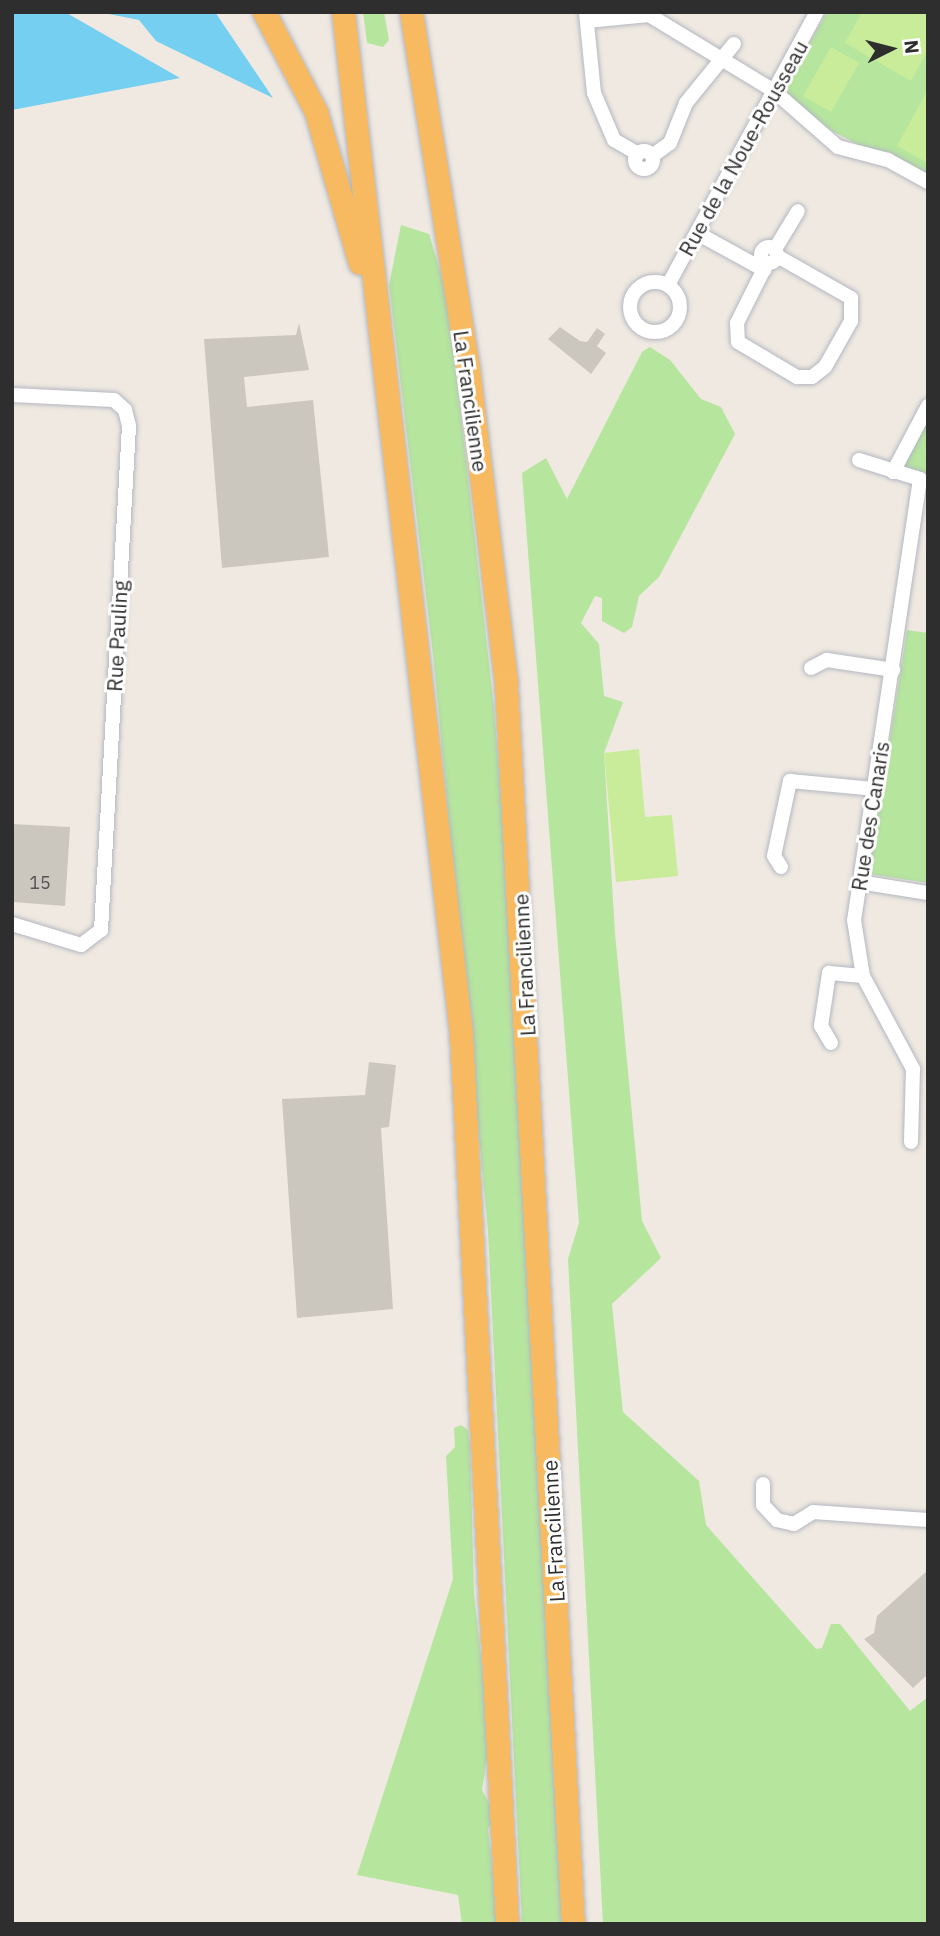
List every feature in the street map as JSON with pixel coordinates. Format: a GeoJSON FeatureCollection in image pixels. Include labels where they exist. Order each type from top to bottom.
{"type":"FeatureCollection","features":[{"type":"Feature","properties":{"kind":"highway"},"geometry":{"type":"LineString","coordinates":[[264,12],[316,112],[363,278],[377,299]]}},
{"type":"Feature","properties":{"kind":"highway"},"geometry":{"type":"LineString","coordinates":[[343,12],[461,1034],[508,1924]]}},
{"type":"Feature","properties":{"kind":"highway","name":"La Francilienne"},"geometry":{"type":"LineString","coordinates":[[411,12],[468,368],[506,684],[573,1924]]}},
{"type":"Feature","properties":{"kind":"highway"},"geometry":{"type":"LineString","coordinates":[[416,43],[422,12]]}},
{"type":"Feature","properties":{"kind":"street","name":"Rue de la Noue-Rousseau"},"geometry":{"type":"LineString","coordinates":[[668,285],[817,12]]}},
{"type":"Feature","properties":{"kind":"street"},"geometry":{"type":"LineString","coordinates":[[734,44],[721,59],[686,103],[670,143],[645,155],[614,140],[594,93],[587,16],[649,15],[721,59],[774,91],[838,147],[888,160],[928,182]]}},
{"type":"Feature","properties":{"kind":"street"},"geometry":{"type":"LineString","coordinates":[[696,233],[771,260],[847,292],[853,311],[845,332],[821,372],[807,377],[792,374],[742,346],[736,335],[737,323],[771,260],[798,211]]}},
{"type":"Feature","properties":{"kind":"street","name":"Rue Pauling"},"geometry":{"type":"LineString","coordinates":[[12,395],[114,400],[129,426],[101,930],[81,945],[12,924]]}},
{"type":"Feature","properties":{"kind":"street"},"geometry":{"type":"LineString","coordinates":[[859,460],[893,472],[928,406]]}},
{"type":"Feature","properties":{"kind":"street","name":"Rue des Canaris"},"geometry":{"type":"LineString","coordinates":[[893,472],[920,479],[854,920],[863,976],[913,1069],[911,1142]]}},
{"type":"Feature","properties":{"kind":"street"},"geometry":{"type":"LineString","coordinates":[[811,668],[827,660],[893,670]]}},
{"type":"Feature","properties":{"kind":"street"},"geometry":{"type":"LineString","coordinates":[[781,867],[774,856],[790,781],[874,789]]}},
{"type":"Feature","properties":{"kind":"street"},"geometry":{"type":"LineString","coordinates":[[859,882],[928,893]]}},
{"type":"Feature","properties":{"kind":"street"},"geometry":{"type":"LineString","coordinates":[[831,1043],[821,1026],[829,973],[863,976]]}},
{"type":"Feature","properties":{"kind":"street"},"geometry":{"type":"LineString","coordinates":[[763,1484],[763,1505],[777,1520],[794,1524],[813,1512],[928,1520]]}},
{"type":"Feature","properties":{"kind":"green space"},"geometry":{"type":"Polygon","coordinates":[[[363,12],[384,12],[389,40],[383,47],[367,43],[363,12]]]}},
{"type":"Feature","properties":{"kind":"green space"},"geometry":{"type":"Polygon","coordinates":[[[827,12],[928,12],[928,182],[812,120],[781,94],[827,12]]]}},
{"type":"Feature","properties":{"kind":"green space"},"geometry":{"type":"Polygon","coordinates":[[[862,12],[928,12],[928,50],[911,81],[845,43],[862,12]]]}},
{"type":"Feature","properties":{"kind":"green space"},"geometry":{"type":"Polygon","coordinates":[[[831,47],[859,63],[831,112],[803,96],[831,47]]]}},
{"type":"Feature","properties":{"kind":"green space"},"geometry":{"type":"Polygon","coordinates":[[[928,89],[928,163],[897,146],[928,89]]]}},
{"type":"Feature","properties":{"kind":"green space"},"geometry":{"type":"Polygon","coordinates":[[[401,225],[429,234],[447,293],[494,707],[511,931],[565,1924],[522,1924],[488,1231],[433,655],[389,285],[401,225]]]}},
{"type":"Feature","properties":{"kind":"green space"},"geometry":{"type":"Polygon","coordinates":[[[650,347],[670,360],[701,399],[721,407],[735,434],[659,577],[639,596],[632,627],[624,633],[602,621],[602,598],[595,596],[581,623],[599,644],[604,696],[623,702],[604,753],[615,933],[642,1221],[661,1258],[612,1304],[623,1412],[699,1481],[706,1525],[816,1649],[822,1648],[831,1624],[840,1624],[910,1711],[928,1697],[928,1924],[603,1924],[568,1259],[579,1223],[522,473],[546,458],[567,499],[642,352],[650,347]]]}},
{"type":"Feature","properties":{"kind":"green space"},"geometry":{"type":"Polygon","coordinates":[[[928,419],[928,475],[902,467],[928,419]]]}},
{"type":"Feature","properties":{"kind":"green space"},"geometry":{"type":"Polygon","coordinates":[[[907,630],[928,633],[928,883],[869,874],[907,630]]]}},
{"type":"Feature","properties":{"kind":"green space"},"geometry":{"type":"Polygon","coordinates":[[[639,749],[645,817],[672,815],[678,876],[616,882],[604,753],[639,749]]]}},
{"type":"Feature","properties":{"kind":"green space"},"geometry":{"type":"Polygon","coordinates":[[[461,1425],[468,1430],[470,1445],[474,1593],[490,1739],[482,1790],[496,1816],[488,1829],[499,1924],[462,1924],[458,1895],[357,1875],[453,1579],[446,1456],[455,1447],[454,1428],[461,1425]]]}},
{"type":"Feature","properties":{"kind":"water"},"geometry":{"type":"Polygon","coordinates":[[[12,12],[65,12],[180,78],[12,110],[12,12]]]}},
{"type":"Feature","properties":{"kind":"water"},"geometry":{"type":"Polygon","coordinates":[[[99,12],[215,12],[273,98],[156,41],[139,20],[99,12]]]}},
{"type":"Feature","properties":{"kind":"building"},"geometry":{"type":"Polygon","coordinates":[[[299,323],[309,370],[244,377],[247,407],[313,400],[329,557],[222,568],[204,339],[296,335],[299,323]]]}},
{"type":"Feature","properties":{"kind":"building"},"geometry":{"type":"Polygon","coordinates":[[[560,327],[580,341],[587,342],[597,328],[605,334],[597,346],[606,353],[591,374],[548,339],[560,327]]]}},
{"type":"Feature","properties":{"kind":"building"},"geometry":{"type":"Polygon","coordinates":[[[12,824],[70,827],[65,906],[13,902],[12,824]]]}},
{"type":"Feature","properties":{"kind":"building"},"geometry":{"type":"Polygon","coordinates":[[[369,1062],[396,1065],[389,1127],[381,1128],[393,1309],[297,1318],[282,1099],[365,1095],[369,1062]]]}},
{"type":"Feature","properties":{"kind":"building"},"geometry":{"type":"Polygon","coordinates":[[[928,1570],[928,1674],[913,1688],[864,1639],[874,1633],[877,1616],[928,1570]]]}}]}
